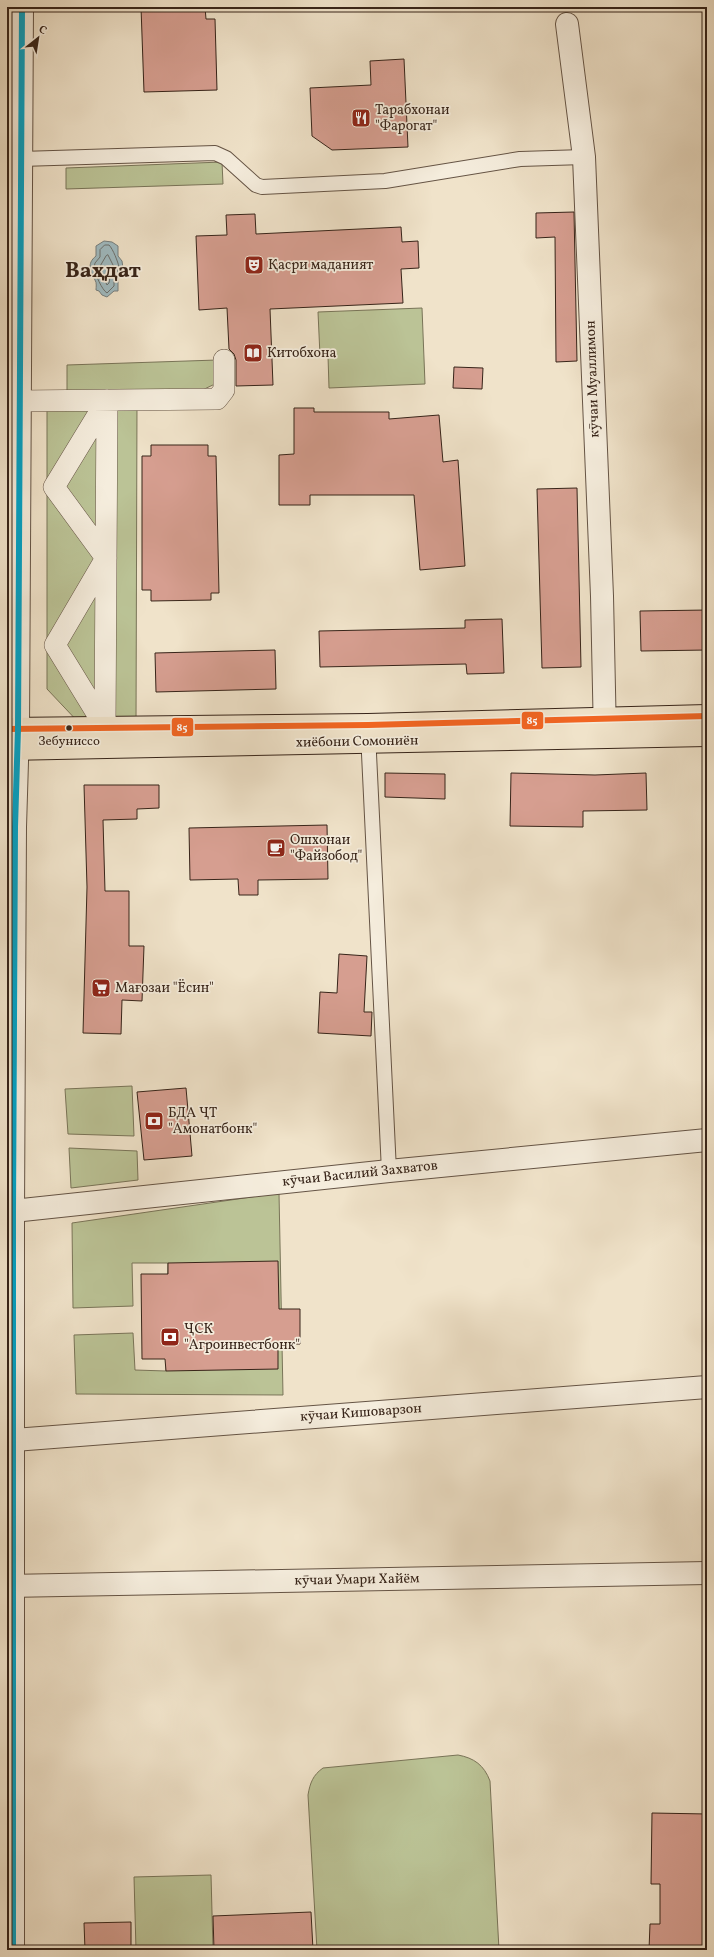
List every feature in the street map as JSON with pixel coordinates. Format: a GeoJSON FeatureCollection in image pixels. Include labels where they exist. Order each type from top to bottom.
{"type":"FeatureCollection","features":[{"type":"Feature","properties":{"kind":"highway","name":"хиёбони Сомониён"},"geometry":{"type":"LineString","coordinates":[[12,739],[105,734],[368,734],[605,727],[707,716]]}},
{"type":"Feature","properties":{"kind":"highway","name":"хиёбони Сомониён"},"geometry":{"type":"LineString","coordinates":[[605,727],[707,735]]}},
{"type":"Feature","properties":{"kind":"street"},"geometry":{"type":"LineString","coordinates":[[13,1950],[10,1586],[14,1440],[14,827],[12,739],[18,401],[22,7]]}},
{"type":"Feature","properties":{"kind":"street","name":"кӯчаи Муаллимон"},"geometry":{"type":"LineString","coordinates":[[567,24],[584,157],[602,596],[605,727]]}},
{"type":"Feature","properties":{"kind":"street"},"geometry":{"type":"LineString","coordinates":[[18,401],[216,399],[224,390],[224,360]]}},
{"type":"Feature","properties":{"kind":"street"},"geometry":{"type":"LineString","coordinates":[[105,734],[107,400]]}},
{"type":"Feature","properties":{"kind":"street"},"geometry":{"type":"LineString","coordinates":[[106,558],[54,487],[107,400]]}},
{"type":"Feature","properties":{"kind":"street"},"geometry":{"type":"LineString","coordinates":[[105,734],[55,645],[106,558]]}},
{"type":"Feature","properties":{"kind":"street","name":"кӯчаи Василий Захватов"},"geometry":{"type":"LineString","coordinates":[[13,1210],[707,1140]]}},
{"type":"Feature","properties":{"kind":"street","name":"кӯчаи Кишоварзон"},"geometry":{"type":"LineString","coordinates":[[14,1440],[707,1386]]}},
{"type":"Feature","properties":{"kind":"street","name":"кӯчаи Умари Хайём"},"geometry":{"type":"LineString","coordinates":[[10,1586],[707,1573]]}},
{"type":"Feature","properties":{"kind":"lane"},"geometry":{"type":"LineString","coordinates":[[21,159],[215,153],[226,158],[256,185],[262,187],[385,181],[520,160],[584,157]]}},
{"type":"Feature","properties":{"kind":"lane"},"geometry":{"type":"LineString","coordinates":[[368,734],[389,1171]]}},
{"type":"Feature","properties":{"kind":"green space"},"geometry":{"type":"Polygon","coordinates":[[[222,162],[223,184],[66,189],[66,168],[222,162]]]}},
{"type":"Feature","properties":{"kind":"green space"},"geometry":{"type":"Polygon","coordinates":[[[422,308],[425,384],[329,388],[328,356],[320,356],[318,312],[422,308]]]}},
{"type":"Feature","properties":{"kind":"green space"},"geometry":{"type":"Polygon","coordinates":[[[217,360],[217,383],[194,394],[67,395],[67,365],[217,360]]]}},
{"type":"Feature","properties":{"kind":"green space"},"geometry":{"type":"Polygon","coordinates":[[[137,402],[136,726],[81,725],[47,689],[47,403],[137,402]]]}},
{"type":"Feature","properties":{"kind":"green space"},"geometry":{"type":"Polygon","coordinates":[[[132,1086],[134,1136],[68,1134],[65,1089],[132,1086]]]}},
{"type":"Feature","properties":{"kind":"green space"},"geometry":{"type":"Polygon","coordinates":[[[69,1148],[137,1151],[138,1180],[71,1188],[69,1148]]]}},
{"type":"Feature","properties":{"kind":"green space"},"geometry":{"type":"Polygon","coordinates":[[[279,1193],[283,1395],[76,1394],[74,1335],[133,1333],[135,1370],[166,1371],[168,1263],[132,1263],[133,1306],[73,1308],[72,1223],[279,1193]]]}},
{"type":"Feature","properties":{"kind":"green space"},"geometry":{"type":"Polygon","coordinates":[[[458,1755],[474,1760],[478,1763],[488,1775],[490,1781],[499,1950],[317,1950],[308,1795],[314,1776],[323,1768],[458,1755]]]}},
{"type":"Feature","properties":{"kind":"green space"},"geometry":{"type":"Polygon","coordinates":[[[211,1875],[213,1950],[136,1950],[134,1877],[211,1875]]]}},
{"type":"Feature","properties":{"kind":"water"},"geometry":{"type":"Polygon","coordinates":[[[104,241],[112,242],[118,246],[118,256],[122,261],[123,268],[118,279],[118,291],[114,291],[107,297],[96,290],[96,282],[90,268],[91,262],[96,256],[96,246],[104,241]]]}},
{"type":"Feature","properties":{"kind":"building"},"geometry":{"type":"Polygon","coordinates":[[[141,7],[205,7],[206,19],[215,19],[217,90],[144,92],[141,7]]]}},
{"type":"Feature","properties":{"kind":"building"},"geometry":{"type":"Polygon","coordinates":[[[404,59],[408,147],[332,150],[312,136],[310,88],[371,85],[370,61],[404,59]]]}},
{"type":"Feature","properties":{"kind":"building"},"geometry":{"type":"Polygon","coordinates":[[[574,212],[577,361],[556,362],[555,237],[536,238],[536,213],[574,212]]]}},
{"type":"Feature","properties":{"kind":"building"},"geometry":{"type":"Polygon","coordinates":[[[255,214],[256,234],[401,227],[402,242],[418,241],[419,268],[401,269],[403,303],[270,309],[273,385],[236,386],[236,360],[234,354],[229,349],[227,308],[199,310],[196,236],[227,235],[226,215],[255,214]]]}},
{"type":"Feature","properties":{"kind":"building"},"geometry":{"type":"Polygon","coordinates":[[[454,367],[483,368],[482,389],[453,388],[454,367]]]}},
{"type":"Feature","properties":{"kind":"building"},"geometry":{"type":"Polygon","coordinates":[[[294,408],[314,408],[314,412],[389,412],[389,419],[439,415],[443,462],[458,460],[465,566],[420,570],[414,495],[310,495],[310,505],[279,505],[279,455],[294,454],[294,408]]]}},
{"type":"Feature","properties":{"kind":"building"},"geometry":{"type":"Polygon","coordinates":[[[151,445],[208,445],[208,456],[216,456],[219,593],[211,593],[211,600],[151,601],[151,590],[142,590],[142,456],[151,456],[151,445]]]}},
{"type":"Feature","properties":{"kind":"building"},"geometry":{"type":"Polygon","coordinates":[[[577,488],[581,667],[542,668],[537,489],[577,488]]]}},
{"type":"Feature","properties":{"kind":"building"},"geometry":{"type":"Polygon","coordinates":[[[707,610],[707,650],[641,651],[640,611],[707,610]]]}},
{"type":"Feature","properties":{"kind":"building"},"geometry":{"type":"Polygon","coordinates":[[[502,619],[504,673],[467,674],[466,664],[320,667],[319,631],[465,628],[465,620],[502,619]]]}},
{"type":"Feature","properties":{"kind":"building"},"geometry":{"type":"Polygon","coordinates":[[[275,650],[276,689],[156,692],[155,653],[275,650]]]}},
{"type":"Feature","properties":{"kind":"building"},"geometry":{"type":"Polygon","coordinates":[[[385,773],[445,774],[445,799],[385,797],[385,773]]]}},
{"type":"Feature","properties":{"kind":"building"},"geometry":{"type":"Polygon","coordinates":[[[511,773],[595,775],[646,773],[647,810],[583,811],[583,827],[510,826],[511,773]]]}},
{"type":"Feature","properties":{"kind":"building"},"geometry":{"type":"Polygon","coordinates":[[[84,785],[159,785],[159,808],[137,809],[137,819],[103,820],[105,891],[129,891],[129,946],[144,946],[142,1001],[122,1000],[121,1034],[83,1033],[87,887],[84,785]]]}},
{"type":"Feature","properties":{"kind":"building"},"geometry":{"type":"Polygon","coordinates":[[[327,825],[328,879],[258,880],[258,895],[239,895],[238,879],[190,880],[189,828],[327,825]]]}},
{"type":"Feature","properties":{"kind":"building"},"geometry":{"type":"Polygon","coordinates":[[[339,954],[367,956],[364,1012],[372,1012],[371,1036],[318,1033],[320,992],[337,993],[339,954]]]}},
{"type":"Feature","properties":{"kind":"building"},"geometry":{"type":"Polygon","coordinates":[[[186,1088],[192,1156],[144,1160],[137,1092],[186,1088]]]}},
{"type":"Feature","properties":{"kind":"building"},"geometry":{"type":"Polygon","coordinates":[[[278,1261],[279,1309],[300,1309],[300,1344],[278,1344],[278,1369],[166,1371],[165,1359],[142,1359],[141,1274],[168,1274],[168,1263],[278,1261]]]}},
{"type":"Feature","properties":{"kind":"building"},"geometry":{"type":"Polygon","coordinates":[[[652,1813],[707,1814],[707,1950],[649,1950],[650,1924],[660,1924],[660,1884],[651,1884],[652,1813]]]}},
{"type":"Feature","properties":{"kind":"building"},"geometry":{"type":"Polygon","coordinates":[[[311,1912],[313,1950],[214,1950],[213,1916],[311,1912]]]}},
{"type":"Feature","properties":{"kind":"building"},"geometry":{"type":"Polygon","coordinates":[[[131,1922],[131,1950],[85,1950],[84,1923],[131,1922]]]}},
{"type":"Feature","properties":{"kind":"transit line"},"geometry":{"type":"LineString","coordinates":[[13,1950],[13,1211],[15,827],[18,729],[22,7]]}},
{"type":"Feature","properties":{"kind":"transit line","name":"85"},"geometry":{"type":"LineString","coordinates":[[7,729],[368,725],[707,716]]}},
{"type":"Feature","properties":{"kind":"place","name":"Тарабхонаи \"Фарогат\""},"geometry":{"type":"Point","coordinates":[361,118]}},
{"type":"Feature","properties":{"kind":"place","name":"Қасри маданият"},"geometry":{"type":"Point","coordinates":[254,265]}},
{"type":"Feature","properties":{"kind":"place","name":"Китобхона"},"geometry":{"type":"Point","coordinates":[253,353]}},
{"type":"Feature","properties":{"kind":"place","name":"Зебуниссо"},"geometry":{"type":"Point","coordinates":[69,728]}},
{"type":"Feature","properties":{"kind":"place","name":"Ошхонаи \"Файзобод\""},"geometry":{"type":"Point","coordinates":[276,848]}},
{"type":"Feature","properties":{"kind":"place","name":"Мағозаи \"Ёсин\""},"geometry":{"type":"Point","coordinates":[101,988]}},
{"type":"Feature","properties":{"kind":"place","name":"БДА ҶТ \"Амонатбонк\""},"geometry":{"type":"Point","coordinates":[154,1121]}},
{"type":"Feature","properties":{"kind":"place","name":"ҶСК \"Агроинвестбонк\""},"geometry":{"type":"Point","coordinates":[170,1337]}},
{"type":"Feature","properties":{"kind":"district","name":"Ваҳдат"},"geometry":{"type":"Point","coordinates":[103,271]}}]}
